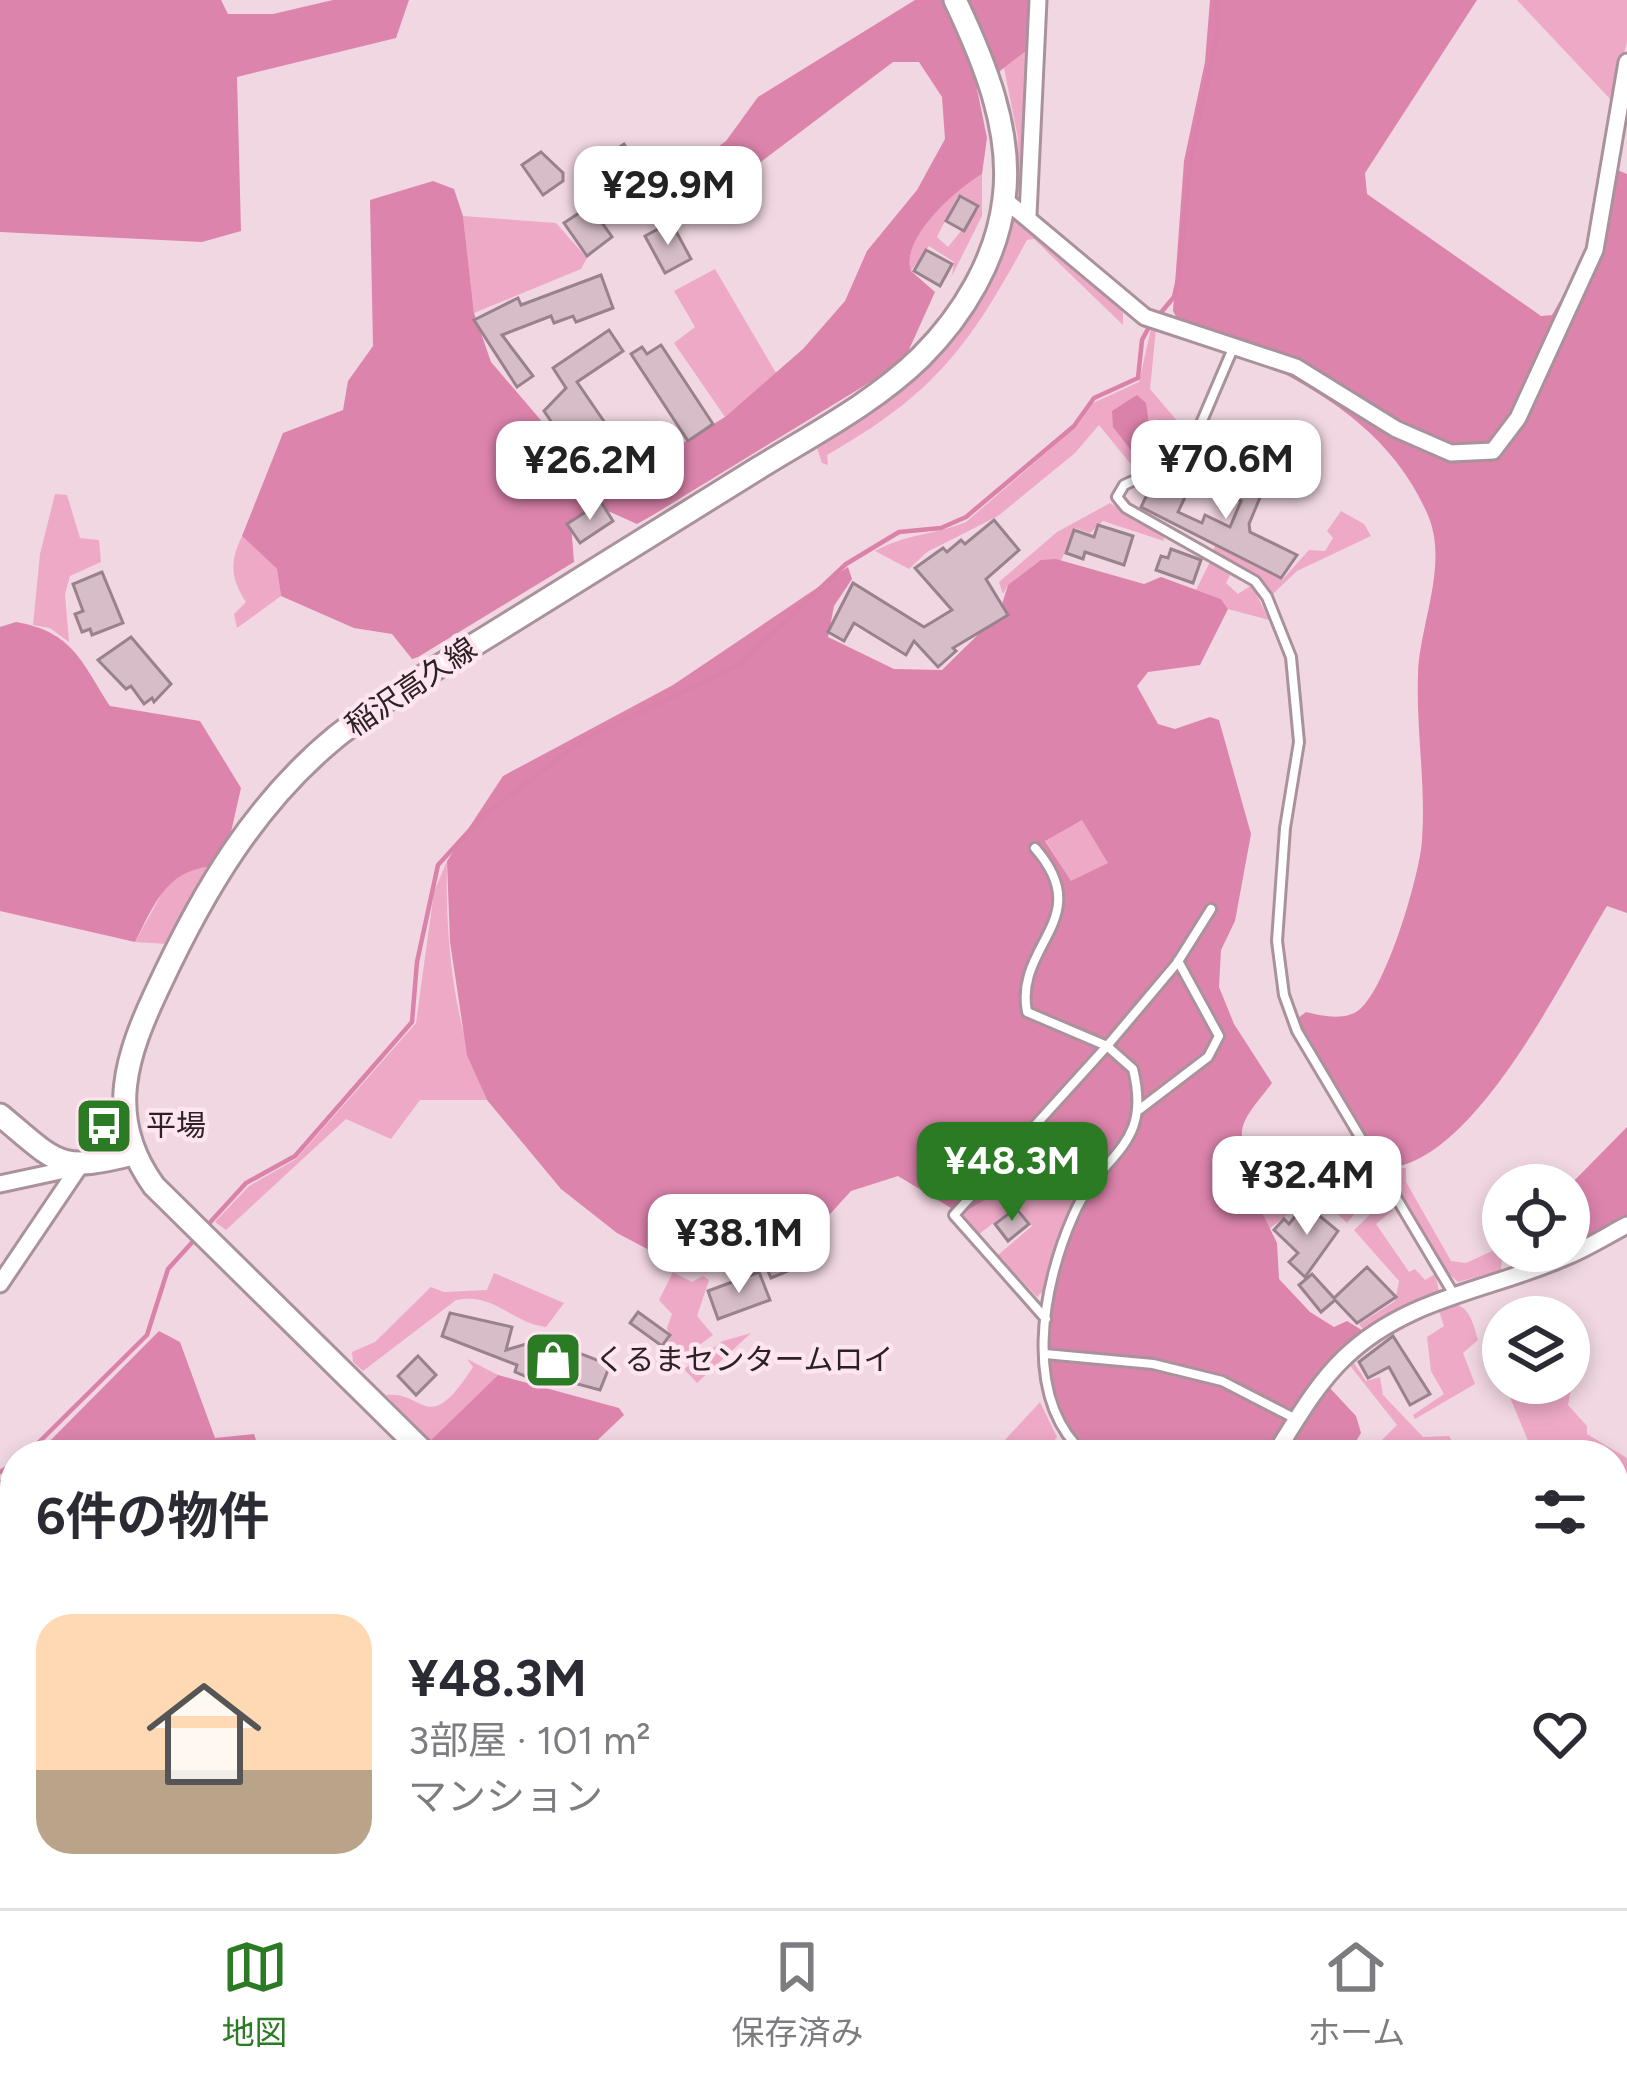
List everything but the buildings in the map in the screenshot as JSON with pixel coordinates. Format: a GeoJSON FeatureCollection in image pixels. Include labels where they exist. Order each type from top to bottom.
{"type":"FeatureCollection","features":[{"type":"Feature","properties":{"kind":"main road","name":"稲沢高久線"},"geometry":{"type":"LineString","coordinates":[[411,1440],[180,1216],[133,1154],[122,1095],[142,1020],[223,864],[284,785],[396,694],[896,379],[946,331],[968,300],[1004,200],[1003,143],[994,97],[955,0]]}},
{"type":"Feature","properties":{"kind":"main road"},"geometry":{"type":"LineString","coordinates":[[0,1114],[49,1155],[79,1167],[133,1154]]}},
{"type":"Feature","properties":{"kind":"street"},"geometry":{"type":"LineString","coordinates":[[1028,215],[1038,0]]}},
{"type":"Feature","properties":{"kind":"street"},"geometry":{"type":"LineString","coordinates":[[1004,200],[1028,215],[1145,317],[1296,367],[1396,430],[1451,453],[1493,451],[1518,418],[1594,250],[1627,62]]}},
{"type":"Feature","properties":{"kind":"street"},"geometry":{"type":"LineString","coordinates":[[0,1184],[79,1167]]}},
{"type":"Feature","properties":{"kind":"street"},"geometry":{"type":"LineString","coordinates":[[0,1284],[79,1167]]}},
{"type":"Feature","properties":{"kind":"street"},"geometry":{"type":"LineString","coordinates":[[1284,1440],[1318,1385],[1371,1335],[1453,1293],[1570,1256],[1627,1225]]}},
{"type":"Feature","properties":{"kind":"lane"},"geometry":{"type":"LineString","coordinates":[[1235,345],[1187,456],[1124,485],[1117,497],[1126,508],[1255,581],[1275,614],[1291,657],[1299,722],[1277,900],[1284,995],[1297,1031],[1453,1293]]}},
{"type":"Feature","properties":{"kind":"lane"},"geometry":{"type":"LineString","coordinates":[[1035,848],[1057,880],[1060,897],[1059,912],[1028,981],[1028,1012],[1107,1046],[1133,1069],[1138,1110],[1130,1139],[1075,1211],[1046,1318],[1052,1412],[1068,1440]]}},
{"type":"Feature","properties":{"kind":"lane"},"geometry":{"type":"LineString","coordinates":[[1046,1318],[954,1214],[1107,1046],[1178,961],[1211,909]]}},
{"type":"Feature","properties":{"kind":"lane"},"geometry":{"type":"LineString","coordinates":[[1138,1110],[1208,1058],[1219,1036],[1178,961]]}},
{"type":"Feature","properties":{"kind":"lane"},"geometry":{"type":"LineString","coordinates":[[1045,1354],[1153,1364],[1222,1381],[1297,1420]]}},
{"type":"Feature","properties":{"kind":"shaded area"},"geometry":{"type":"Polygon","coordinates":[[[0,0],[221,0],[228,14],[273,14],[333,0],[409,0],[396,38],[237,77],[241,231],[202,242],[0,232],[0,0]]]}},
{"type":"Feature","properties":{"kind":"shaded area"},"geometry":{"type":"Polygon","coordinates":[[[915,0],[1032,0],[1031,47],[977,89],[987,138],[982,174],[933,216],[914,244],[911,271],[935,292],[907,354],[885,373],[637,524],[599,507],[571,524],[574,562],[418,657],[412,659],[392,634],[354,628],[281,596],[277,569],[242,536],[283,433],[343,410],[348,381],[373,346],[370,200],[433,181],[454,189],[463,216],[474,313],[491,362],[568,452],[605,461],[665,454],[725,417],[803,349],[845,301],[867,251],[917,190],[945,139],[942,97],[919,62],[893,62],[713,198],[644,217],[634,205],[660,176],[683,173],[726,141],[758,97],[915,0]]]}},
{"type":"Feature","properties":{"kind":"shaded area"},"geometry":{"type":"Polygon","coordinates":[[[1210,0],[1477,0],[1365,173],[1367,194],[1541,316],[1552,315],[1584,259],[1615,169],[1627,174],[1627,913],[1607,906],[1541,1019],[1482,1103],[1450,1136],[1417,1159],[1384,1168],[1302,1035],[1298,1018],[1306,1012],[1340,1017],[1359,1010],[1380,980],[1408,904],[1422,840],[1418,675],[1435,573],[1433,532],[1407,476],[1353,419],[1288,376],[1179,322],[1173,311],[1184,161],[1205,62],[1210,0]]]}},
{"type":"Feature","properties":{"kind":"shaded area"},"geometry":{"type":"Polygon","coordinates":[[[1517,0],[1627,0],[1627,42],[1611,100],[1517,0]]]}},
{"type":"Feature","properties":{"kind":"shaded area"},"geometry":{"type":"Polygon","coordinates":[[[1031,47],[1022,191],[1016,193],[1018,138],[1004,68],[1031,47]]]}},
{"type":"Feature","properties":{"kind":"shaded area"},"geometry":{"type":"Polygon","coordinates":[[[982,174],[982,216],[952,276],[954,262],[929,246],[911,271],[910,258],[922,230],[971,181],[982,174]],[[964,196],[957,197],[937,237],[948,247],[979,209],[964,196]]]}},
{"type":"Feature","properties":{"kind":"shaded area"},"geometry":{"type":"Polygon","coordinates":[[[1013,214],[1123,312],[1123,325],[1034,239],[1027,240],[986,310],[945,365],[895,411],[827,455],[828,465],[822,463],[816,445],[912,376],[967,321],[1004,253],[1013,214]]]}},
{"type":"Feature","properties":{"kind":"shaded area"},"geometry":{"type":"Polygon","coordinates":[[[463,216],[556,223],[587,258],[581,269],[474,313],[463,216]]]}},
{"type":"Feature","properties":{"kind":"shaded area"},"geometry":{"type":"Polygon","coordinates":[[[715,269],[776,373],[725,417],[674,343],[695,327],[674,291],[715,269]]]}},
{"type":"Feature","properties":{"kind":"shaded area"},"geometry":{"type":"Polygon","coordinates":[[[1151,329],[1156,329],[1150,389],[1190,436],[1173,461],[1138,473],[1099,425],[1075,453],[998,516],[927,552],[909,569],[875,551],[966,522],[1077,426],[1093,403],[1139,382],[1151,329]]]}},
{"type":"Feature","properties":{"kind":"shaded area"},"geometry":{"type":"Polygon","coordinates":[[[1137,395],[1146,403],[1149,425],[1173,439],[1160,460],[1137,458],[1113,427],[1112,411],[1137,395]]]}},
{"type":"Feature","properties":{"kind":"shaded area"},"geometry":{"type":"Polygon","coordinates":[[[1199,446],[1228,460],[1216,491],[1236,501],[1233,508],[1199,493],[1199,446]]]}},
{"type":"Feature","properties":{"kind":"shaded area"},"geometry":{"type":"Polygon","coordinates":[[[55,494],[67,495],[80,538],[99,540],[101,562],[70,576],[65,594],[69,642],[50,628],[33,625],[40,554],[55,494]]]}},
{"type":"Feature","properties":{"kind":"shaded area"},"geometry":{"type":"Polygon","coordinates":[[[1110,503],[1163,533],[1164,541],[1103,521],[1090,533],[1075,528],[1061,561],[1008,585],[1003,594],[999,582],[1057,532],[1110,503]]]}},
{"type":"Feature","properties":{"kind":"shaded area"},"geometry":{"type":"Polygon","coordinates":[[[1341,511],[1364,524],[1371,536],[1297,571],[1273,594],[1247,569],[1213,551],[1215,546],[1282,580],[1309,550],[1325,551],[1333,538],[1327,531],[1341,511]]]}},
{"type":"Feature","properties":{"kind":"shaded area"},"geometry":{"type":"Polygon","coordinates":[[[242,536],[277,569],[281,596],[237,628],[234,614],[246,602],[234,569],[242,536]]]}},
{"type":"Feature","properties":{"kind":"shaded area"},"geometry":{"type":"Polygon","coordinates":[[[1056,559],[1144,584],[1161,577],[1221,599],[1228,609],[1200,665],[1148,672],[1137,686],[1158,724],[1175,729],[1210,717],[1219,720],[1251,834],[1235,921],[1221,950],[1219,987],[1234,1024],[1272,1083],[1243,1128],[1245,1146],[1252,1155],[1246,1180],[1277,1243],[1279,1279],[1310,1312],[1334,1327],[1347,1321],[1365,1332],[1326,1373],[1277,1440],[1077,1440],[1067,1429],[1050,1375],[1051,1318],[1068,1237],[1083,1205],[1109,1171],[1096,1149],[1028,1175],[961,1214],[898,1176],[851,1191],[800,1247],[754,1263],[732,1265],[672,1240],[653,1252],[617,1233],[561,1189],[487,1100],[467,1055],[450,942],[447,861],[503,776],[673,685],[848,567],[852,579],[834,606],[828,637],[894,669],[942,670],[999,614],[1008,585],[1041,560],[1056,559]],[[1082,820],[1045,841],[1071,881],[1108,863],[1082,820]]]}},
{"type":"Feature","properties":{"kind":"shaded area"},"geometry":{"type":"Polygon","coordinates":[[[1210,562],[1231,573],[1226,583],[1238,594],[1252,585],[1269,620],[1228,609],[1221,599],[1196,590],[1210,562]]]}},
{"type":"Feature","properties":{"kind":"shaded area"},"geometry":{"type":"Polygon","coordinates":[[[16,622],[63,641],[83,662],[110,706],[200,721],[241,788],[231,832],[208,867],[171,883],[135,942],[0,911],[0,627],[16,622]]]}},
{"type":"Feature","properties":{"kind":"shaded area"},"geometry":{"type":"Polygon","coordinates":[[[1082,819],[1109,863],[1071,882],[1045,840],[1082,819]]]}},
{"type":"Feature","properties":{"kind":"shaded area"},"geometry":{"type":"Polygon","coordinates":[[[447,861],[448,922],[459,1014],[487,1100],[420,1100],[391,1139],[346,1119],[226,1230],[215,1222],[249,1186],[296,1159],[416,1023],[434,892],[447,861]]]}},
{"type":"Feature","properties":{"kind":"shaded area"},"geometry":{"type":"Polygon","coordinates":[[[208,867],[167,944],[135,942],[165,888],[182,869],[208,867]]]}},
{"type":"Feature","properties":{"kind":"shaded area"},"geometry":{"type":"Polygon","coordinates":[[[1627,1127],[1627,1218],[1590,1237],[1590,1165],[1627,1127]]]}},
{"type":"Feature","properties":{"kind":"shaded area"},"geometry":{"type":"Polygon","coordinates":[[[1096,1149],[1106,1160],[1072,1206],[1047,1287],[1037,1297],[998,1255],[1032,1226],[1017,1205],[979,1234],[961,1214],[1028,1175],[1096,1149]]]}},
{"type":"Feature","properties":{"kind":"shaded area"},"geometry":{"type":"Polygon","coordinates":[[[1252,1155],[1295,1198],[1322,1171],[1362,1205],[1347,1223],[1326,1203],[1316,1209],[1304,1202],[1269,1229],[1245,1179],[1252,1155]]]}},
{"type":"Feature","properties":{"kind":"shaded area"},"geometry":{"type":"Polygon","coordinates":[[[1384,1168],[1406,1168],[1406,1182],[1451,1261],[1466,1263],[1482,1256],[1482,1272],[1494,1272],[1458,1282],[1384,1168]]]}},
{"type":"Feature","properties":{"kind":"shaded area"},"geometry":{"type":"Polygon","coordinates":[[[1383,1202],[1393,1210],[1376,1224],[1409,1272],[1415,1269],[1425,1280],[1435,1274],[1439,1291],[1400,1307],[1365,1332],[1359,1324],[1395,1301],[1399,1281],[1354,1230],[1383,1202]]]}},
{"type":"Feature","properties":{"kind":"shaded area"},"geometry":{"type":"Polygon","coordinates":[[[673,1272],[692,1282],[703,1276],[709,1280],[697,1316],[713,1335],[668,1368],[656,1361],[670,1338],[667,1328],[672,1314],[659,1300],[673,1272]]]}},
{"type":"Feature","properties":{"kind":"shaded area"},"geometry":{"type":"Polygon","coordinates":[[[494,1273],[564,1303],[546,1327],[482,1300],[456,1300],[363,1371],[353,1362],[352,1352],[375,1342],[431,1287],[444,1292],[487,1290],[494,1273]]]}},
{"type":"Feature","properties":{"kind":"shaded area"},"geometry":{"type":"Polygon","coordinates":[[[1447,1302],[1465,1310],[1474,1326],[1478,1340],[1463,1353],[1475,1384],[1415,1419],[1413,1415],[1444,1394],[1431,1371],[1427,1337],[1444,1326],[1437,1305],[1447,1302]]]}},
{"type":"Feature","properties":{"kind":"shaded area"},"geometry":{"type":"Polygon","coordinates":[[[159,1331],[180,1342],[215,1438],[254,1434],[256,1440],[51,1440],[159,1331]]]}},
{"type":"Feature","properties":{"kind":"shaded area"},"geometry":{"type":"Polygon","coordinates":[[[751,1333],[697,1383],[684,1369],[723,1341],[751,1333]]]}},
{"type":"Feature","properties":{"kind":"shaded area"},"geometry":{"type":"Polygon","coordinates":[[[467,1359],[498,1375],[431,1440],[386,1395],[436,1406],[458,1389],[473,1367],[467,1359]]]}},
{"type":"Feature","properties":{"kind":"shaded area"},"geometry":{"type":"Polygon","coordinates":[[[1352,1360],[1366,1381],[1380,1377],[1383,1395],[1423,1437],[1449,1436],[1451,1440],[1382,1440],[1397,1425],[1348,1363],[1352,1360]]]}},
{"type":"Feature","properties":{"kind":"shaded area"},"geometry":{"type":"Polygon","coordinates":[[[498,1375],[619,1408],[624,1415],[598,1440],[431,1440],[498,1375]]]}},
{"type":"Feature","properties":{"kind":"shaded area"},"geometry":{"type":"Polygon","coordinates":[[[1328,1386],[1356,1416],[1361,1433],[1357,1440],[1291,1440],[1328,1386]]]}},
{"type":"Feature","properties":{"kind":"shaded area"},"geometry":{"type":"Polygon","coordinates":[[[1040,1402],[1057,1437],[1054,1440],[1005,1440],[1040,1402]]]}},
{"type":"Feature","properties":{"kind":"shaded area"},"geometry":{"type":"Polygon","coordinates":[[[1513,1404],[1568,1404],[1587,1426],[1587,1434],[1597,1440],[1528,1440],[1513,1404]]]}},
{"type":"Feature","properties":{"kind":"waterway"},"geometry":{"type":"LineString","coordinates":[[1158,316],[1174,297],[1179,275],[1191,157],[1218,31],[1217,0]]}},
{"type":"Feature","properties":{"kind":"waterway"},"geometry":{"type":"LineString","coordinates":[[204,1229],[246,1183],[295,1156],[412,1022],[417,962],[438,865],[480,819],[581,741],[740,664],[846,564],[899,532],[941,528],[966,517],[1074,426],[1094,398],[1138,378],[1142,340],[1150,325]]}},
{"type":"Feature","properties":{"kind":"waterway"},"geometry":{"type":"LineString","coordinates":[[41,1440],[147,1335],[168,1269],[197,1237]]}},
{"type":"Feature","properties":{"kind":"place","name":"平場"},"geometry":{"type":"Point","coordinates":[104,1126]}},
{"type":"Feature","properties":{"kind":"place","name":"くるまセンタームロイ"},"geometry":{"type":"Point","coordinates":[553,1360]}}]}
